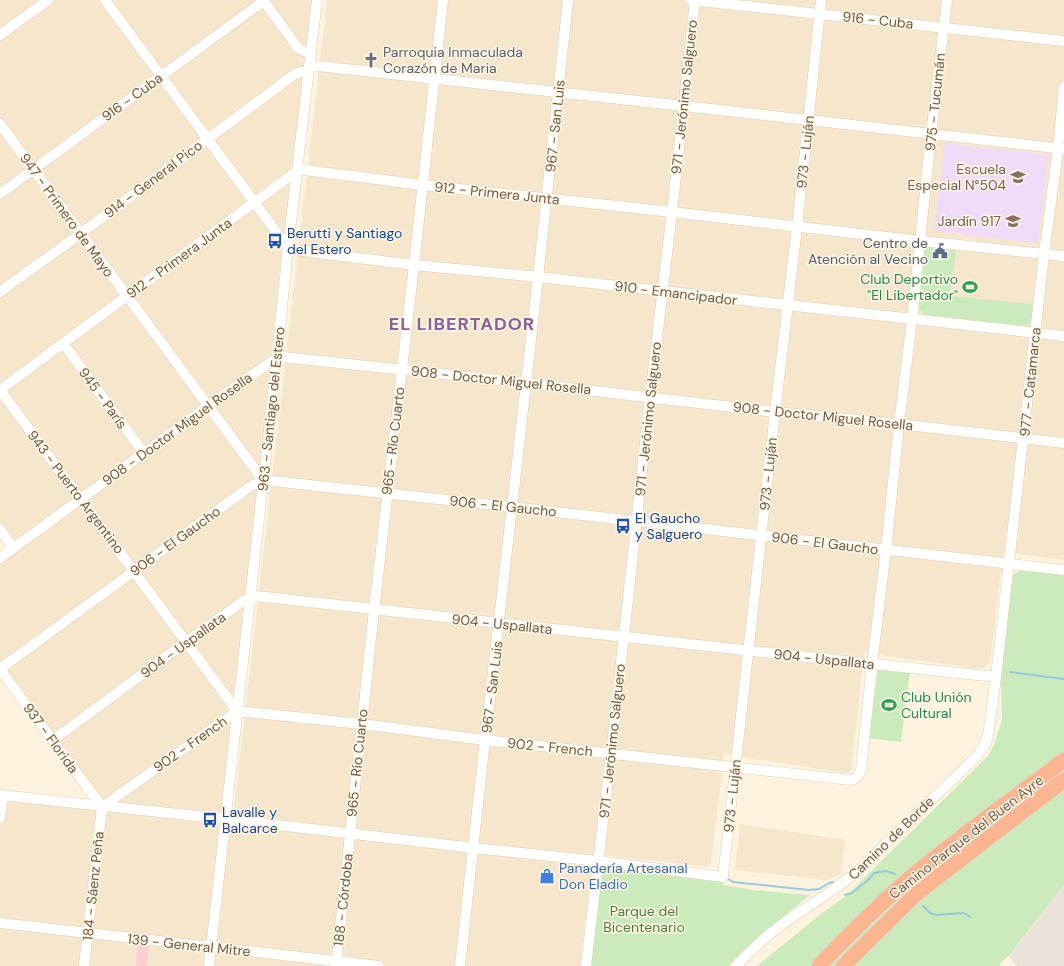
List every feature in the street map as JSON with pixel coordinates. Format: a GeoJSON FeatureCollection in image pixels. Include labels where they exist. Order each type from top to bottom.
{"type":"FeatureCollection","features":[{"type":"Feature","properties":{"kind":"highway","name":"Camino Parque del Buen Ayre"},"geometry":{"type":"LineString","coordinates":[[819,966],[877,908],[912,876],[948,847],[1064,760]]}},
{"type":"Feature","properties":{"kind":"highway","name":"Camino Parque del Buen Ayre"},"geometry":{"type":"LineString","coordinates":[[844,966],[912,898],[956,862],[1064,780]]}},
{"type":"Feature","properties":{"kind":"street"},"geometry":{"type":"LineString","coordinates":[[0,35],[48,0]]}},
{"type":"Feature","properties":{"kind":"street"},"geometry":{"type":"LineString","coordinates":[[105,0],[207,140],[288,247]]}},
{"type":"Feature","properties":{"kind":"street"},"geometry":{"type":"LineString","coordinates":[[263,0],[298,48],[304,52],[311,53]]}},
{"type":"Feature","properties":{"kind":"street","name":"916 - Cuba"},"geometry":{"type":"LineString","coordinates":[[0,194],[263,0]]}},
{"type":"Feature","properties":{"kind":"street","name":"963 - Santiago del Estero"},"geometry":{"type":"LineString","coordinates":[[209,966],[288,247],[317,0]]}},
{"type":"Feature","properties":{"kind":"street","name":"965 - Río Cuarto"},"geometry":{"type":"LineString","coordinates":[[350,834],[443,0]]}},
{"type":"Feature","properties":{"kind":"street","name":"967 - San Luis"},"geometry":{"type":"LineString","coordinates":[[460,966],[559,92],[568,0]]}},
{"type":"Feature","properties":{"kind":"street","name":"916 - Cuba"},"geometry":{"type":"LineString","coordinates":[[691,0],[1064,41]]}},
{"type":"Feature","properties":{"kind":"street","name":"971 - Jerónimo Salguero"},"geometry":{"type":"LineString","coordinates":[[586,966],[695,0]]}},
{"type":"Feature","properties":{"kind":"street","name":"973 - Luján"},"geometry":{"type":"LineString","coordinates":[[598,861],[723,877],[797,227],[821,0]]}},
{"type":"Feature","properties":{"kind":"street","name":"975 - Tucumán"},"geometry":{"type":"LineString","coordinates":[[859,775],[861,770],[886,550],[947,0]]}},
{"type":"Feature","properties":{"kind":"street","name":"914 - General Pico"},"geometry":{"type":"LineString","coordinates":[[0,292],[295,74],[309,69],[434,78],[1061,149]]}},
{"type":"Feature","properties":{"kind":"street","name":"977 - Catamarca"},"geometry":{"type":"LineString","coordinates":[[996,677],[1044,254],[1061,149],[1064,87]]}},
{"type":"Feature","properties":{"kind":"street","name":"947 - Primero de Mayo"},"geometry":{"type":"LineString","coordinates":[[0,124],[263,480]]}},
{"type":"Feature","properties":{"kind":"street","name":"912 - Primera Junta"},"geometry":{"type":"LineString","coordinates":[[0,390],[297,171],[305,170],[423,185],[1064,256]]}},
{"type":"Feature","properties":{"kind":"street","name":"910 - Emancipador"},"geometry":{"type":"LineString","coordinates":[[288,247],[295,250],[414,265],[538,277],[1064,336]]}},
{"type":"Feature","properties":{"kind":"street","name":"945 - París"},"geometry":{"type":"LineString","coordinates":[[63,343],[143,452]]}},
{"type":"Feature","properties":{"kind":"street","name":"908 - Doctor Miguel Rosella"},"geometry":{"type":"LineString","coordinates":[[0,558],[143,452],[277,358],[283,356],[1064,443]]}},
{"type":"Feature","properties":{"kind":"street","name":"943 - Puerto Argentino"},"geometry":{"type":"LineString","coordinates":[[0,390],[237,711]]}},
{"type":"Feature","properties":{"kind":"street","name":"906 - El Gaucho"},"geometry":{"type":"LineString","coordinates":[[0,669],[134,570],[251,486],[263,480],[1064,570]]}},
{"type":"Feature","properties":{"kind":"street"},"geometry":{"type":"LineString","coordinates":[[0,529],[14,548]]}},
{"type":"Feature","properties":{"kind":"street","name":"904 - Uspallata"},"geometry":{"type":"LineString","coordinates":[[53,740],[186,642],[250,598],[260,596],[374,610],[996,677]]}},
{"type":"Feature","properties":{"kind":"street","name":"937 - Florida"},"geometry":{"type":"LineString","coordinates":[[0,669],[102,806]]}},
{"type":"Feature","properties":{"kind":"street","name":"Camino de Borde"},"geometry":{"type":"LineString","coordinates":[[736,966],[748,953],[779,927],[852,876],[976,757],[985,745],[988,736],[996,677]]}},
{"type":"Feature","properties":{"kind":"street","name":"902 - French"},"geometry":{"type":"LineString","coordinates":[[102,806],[237,711],[851,780],[856,779],[859,775]]}},
{"type":"Feature","properties":{"kind":"street"},"geometry":{"type":"LineString","coordinates":[[0,818],[1,795],[598,861]]}},
{"type":"Feature","properties":{"kind":"street","name":"184 - Sáenz Peña"},"geometry":{"type":"LineString","coordinates":[[84,966],[102,806]]}},
{"type":"Feature","properties":{"kind":"street","name":"188 - Córdoba"},"geometry":{"type":"LineString","coordinates":[[336,964],[350,834]]}},
{"type":"Feature","properties":{"kind":"street","name":"139 - General Mitre"},"geometry":{"type":"LineString","coordinates":[[0,923],[212,947],[336,964],[379,966]]}},
{"type":"Feature","properties":{"kind":"shaded area"},"geometry":{"type":"Polygon","coordinates":[[[0,0],[313,0],[295,167],[283,237],[261,460],[221,812],[101,801],[0,662],[0,564],[20,549],[0,521],[0,0]]]}},
{"type":"Feature","properties":{"kind":"shaded area"},"geometry":{"type":"Polygon","coordinates":[[[327,0],[1064,0],[1064,560],[1003,552],[990,663],[982,669],[864,653],[851,771],[845,773],[724,754],[711,863],[708,867],[593,854],[580,966],[0,966],[0,798],[232,826],[327,0]]]}},
{"type":"Feature","properties":{"kind":"shaded area"},"geometry":{"type":"Polygon","coordinates":[[[945,143],[1049,155],[1038,243],[934,231],[945,143]]]}},
{"type":"Feature","properties":{"kind":"shaded area"},"geometry":{"type":"Polygon","coordinates":[[[740,824],[845,840],[841,874],[827,880],[735,870],[740,824]]]}},
{"type":"Feature","properties":{"kind":"shaded area"},"geometry":{"type":"Polygon","coordinates":[[[1064,885],[1064,966],[1017,966],[1009,957],[1064,885]]]}},
{"type":"Feature","properties":{"kind":"shaded area"},"geometry":{"type":"Polygon","coordinates":[[[138,945],[149,946],[147,966],[136,966],[138,945]]]}},
{"type":"Feature","properties":{"kind":"green space"},"geometry":{"type":"Polygon","coordinates":[[[930,247],[956,250],[950,296],[1034,304],[1031,323],[1027,326],[924,315],[919,308],[924,253],[926,248],[930,247]]]}},
{"type":"Feature","properties":{"kind":"green space"},"geometry":{"type":"Polygon","coordinates":[[[1023,569],[1064,574],[1064,885],[1009,956],[1000,963],[1001,966],[757,966],[821,914],[846,896],[988,756],[994,745],[1002,720],[1001,678],[1012,575],[1023,569]]]}},
{"type":"Feature","properties":{"kind":"green space","name":"Club Unión Cultural"},"geometry":{"type":"Polygon","coordinates":[[[878,668],[910,672],[901,742],[869,738],[878,668]]]}},
{"type":"Feature","properties":{"kind":"green space","name":"Parque del Bicentenario"},"geometry":{"type":"Polygon","coordinates":[[[602,866],[722,879],[723,885],[754,890],[810,895],[769,928],[728,966],[591,966],[602,866]]]}},
{"type":"Feature","properties":{"kind":"waterway"},"geometry":{"type":"LineString","coordinates":[[1010,672],[1064,679]]}},
{"type":"Feature","properties":{"kind":"waterway"},"geometry":{"type":"LineString","coordinates":[[845,895],[852,893],[874,873],[886,871],[895,874]]}},
{"type":"Feature","properties":{"kind":"waterway"},"geometry":{"type":"LineString","coordinates":[[728,879],[733,882],[809,890],[819,889],[833,882]]}},
{"type":"Feature","properties":{"kind":"waterway"},"geometry":{"type":"LineString","coordinates":[[923,906],[930,913],[936,915],[964,913],[970,917]]}},
{"type":"Feature","properties":{"kind":"place","name":"Parroquia Inmaculada Corazón de Maria"},"geometry":{"type":"Point","coordinates":[371,60]}},
{"type":"Feature","properties":{"kind":"place","name":"Escuela Especial N°504"},"geometry":{"type":"Point","coordinates":[1018,177]}},
{"type":"Feature","properties":{"kind":"place","name":"Jardín 917"},"geometry":{"type":"Point","coordinates":[1013,221]}},
{"type":"Feature","properties":{"kind":"place","name":"Berutti y Santiago del Estero"},"geometry":{"type":"Point","coordinates":[275,241]}},
{"type":"Feature","properties":{"kind":"place","name":"Centro de Atención al Vecino"},"geometry":{"type":"Point","coordinates":[940,251]}},
{"type":"Feature","properties":{"kind":"place","name":"Club Deportivo \"El Libertador\""},"geometry":{"type":"Point","coordinates":[970,287]}},
{"type":"Feature","properties":{"kind":"place","name":"El Gaucho y Salguero"},"geometry":{"type":"Point","coordinates":[623,526]}},
{"type":"Feature","properties":{"kind":"place","name":"Club Unión Cultural"},"geometry":{"type":"Point","coordinates":[889,705]}},
{"type":"Feature","properties":{"kind":"place","name":"Lavalle y Balcarce"},"geometry":{"type":"Point","coordinates":[210,820]}},
{"type":"Feature","properties":{"kind":"place","name":"Panadería Artesanal Don Eladio"},"geometry":{"type":"Point","coordinates":[547,876]}},
{"type":"Feature","properties":{"kind":"district","name":"EL LIBERTADOR"},"geometry":{"type":"Point","coordinates":[462,324]}}]}
